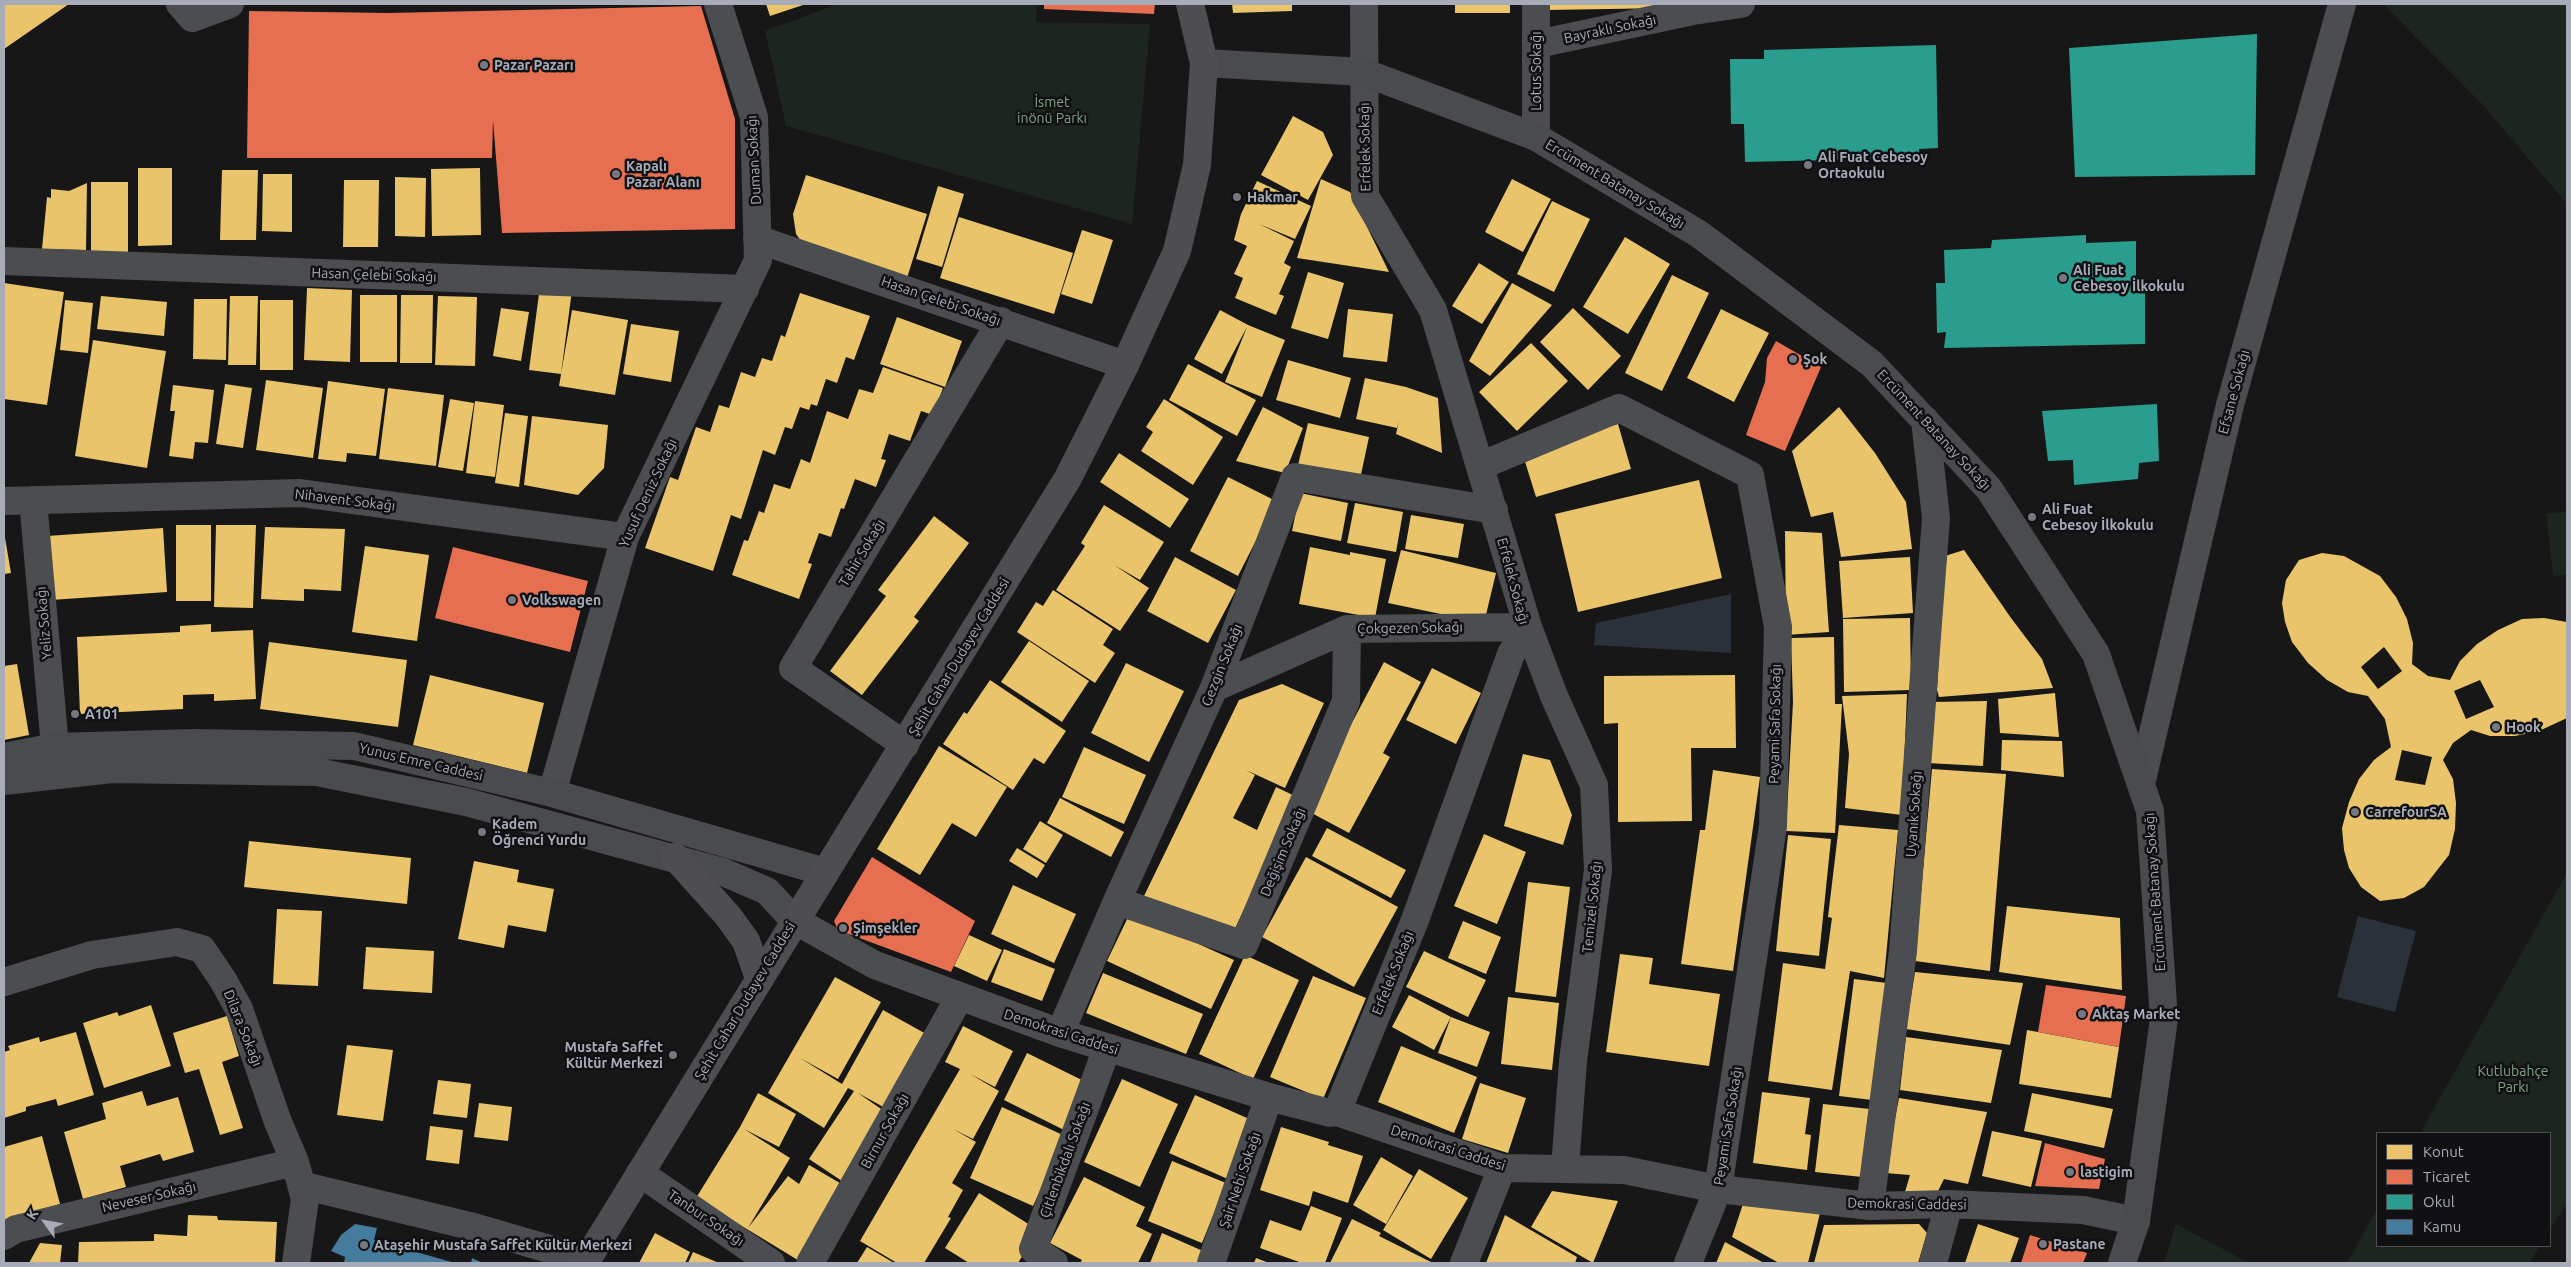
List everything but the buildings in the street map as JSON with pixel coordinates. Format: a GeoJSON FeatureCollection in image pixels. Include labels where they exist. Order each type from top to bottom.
{"type":"FeatureCollection","features":[{"type":"Feature","properties":{"kind":"main road","name":"Şehit Cahar Dudayev Caddesi"},"geometry":{"type":"LineString","coordinates":[[586,1262],[794,920],[905,745],[1068,478],[1125,365],[1177,251],[1197,165],[1204,63],[1190,4]]}},
{"type":"Feature","properties":{"kind":"main road"},"geometry":{"type":"LineString","coordinates":[[675,857],[728,916],[746,941],[759,978]]}},
{"type":"Feature","properties":{"kind":"street"},"geometry":{"type":"LineString","coordinates":[[180,4],[192,18],[230,4]]}},
{"type":"Feature","properties":{"kind":"street","name":"Duman Sokağı"},"geometry":{"type":"LineString","coordinates":[[718,4],[754,117],[758,260],[744,289]]}},
{"type":"Feature","properties":{"kind":"street","name":"Erfelek Sokağı"},"geometry":{"type":"LineString","coordinates":[[1337,1112],[1415,920],[1511,654],[1528,627],[1434,310],[1365,196],[1364,4]]}},
{"type":"Feature","properties":{"kind":"street","name":"Lotus Sokağı"},"geometry":{"type":"LineString","coordinates":[[1536,4],[1536,137]]}},
{"type":"Feature","properties":{"kind":"street","name":"Bayraklı Sokağı"},"geometry":{"type":"LineString","coordinates":[[1537,44],[1693,7],[1741,4]]}},
{"type":"Feature","properties":{"kind":"street","name":"Efsane Sokağı"},"geometry":{"type":"LineString","coordinates":[[2141,784],[2230,405],[2342,4]]}},
{"type":"Feature","properties":{"kind":"street","name":"Ercüment Batanay Sokağı"},"geometry":{"type":"LineString","coordinates":[[1204,63],[1363,72],[1536,137],[1699,234],[1872,364],[1989,489],[2096,654],[2150,811],[2164,1019],[2136,1221],[2122,1263]]}},
{"type":"Feature","properties":{"kind":"street","name":"Hasan Çelebi Sokağı"},"geometry":{"type":"LineString","coordinates":[[757,239],[1125,365]]}},
{"type":"Feature","properties":{"kind":"street","name":"Hasan Çelebi Sokağı"},"geometry":{"type":"LineString","coordinates":[[4,261],[744,289]]}},
{"type":"Feature","properties":{"kind":"street","name":"Yusuf Deniz Sokağı"},"geometry":{"type":"LineString","coordinates":[[552,793],[625,537],[744,289]]}},
{"type":"Feature","properties":{"kind":"street","name":"Tahir Sokağı"},"geometry":{"type":"LineString","coordinates":[[905,745],[793,668],[1001,321]]}},
{"type":"Feature","properties":{"kind":"street","name":"Peyami Safa Sokağı"},"geometry":{"type":"LineString","coordinates":[[1480,466],[1620,408],[1750,475],[1778,627],[1773,826],[1718,1189],[1688,1263]]}},
{"type":"Feature","properties":{"kind":"street","name":"Uyanık Sokağı"},"geometry":{"type":"LineString","coordinates":[[1870,1206],[1903,951],[1936,518],[1925,420]]}},
{"type":"Feature","properties":{"kind":"street","name":"Gezgin Sokağı"},"geometry":{"type":"LineString","coordinates":[[1060,1033],[1117,901],[1214,688],[1295,477],[1494,510]]}},
{"type":"Feature","properties":{"kind":"street","name":"Nihavent Sokağı"},"geometry":{"type":"LineString","coordinates":[[4,500],[300,493],[625,537]]}},
{"type":"Feature","properties":{"kind":"street","name":"Yeliz Sokağı"},"geometry":{"type":"LineString","coordinates":[[33,500],[56,747]]}},
{"type":"Feature","properties":{"kind":"street","name":"Çokgezen Sokağı"},"geometry":{"type":"LineString","coordinates":[[1214,688],[1346,629],[1528,627]]}},
{"type":"Feature","properties":{"kind":"street","name":"Temizel Sokağı"},"geometry":{"type":"LineString","coordinates":[[1528,627],[1554,696],[1594,785],[1598,870],[1572,1062],[1565,1168]]}},
{"type":"Feature","properties":{"kind":"street","name":"Değişim Sokağı"},"geometry":{"type":"LineString","coordinates":[[1117,901],[1244,945],[1346,701],[1346,629]]}},
{"type":"Feature","properties":{"kind":"street","name":"Yunus Emre Caddesi"},"geometry":{"type":"LineString","coordinates":[[4,757],[56,747],[194,743],[354,746],[552,793],[825,872]]}},
{"type":"Feature","properties":{"kind":"street"},"geometry":{"type":"LineString","coordinates":[[4,781],[112,769],[317,772],[466,802],[675,857],[723,872],[767,891],[794,920]]}},
{"type":"Feature","properties":{"kind":"street","name":"Demokrasi Caddesi"},"geometry":{"type":"LineString","coordinates":[[794,920],[875,965],[959,998],[1060,1033],[1269,1097],[1330,1113],[1337,1112],[1502,1168],[1624,1170],[1718,1189],[1870,1206],[1949,1204],[2083,1210],[2136,1221]]}},
{"type":"Feature","properties":{"kind":"street","name":"Dilara Sokağı"},"geometry":{"type":"LineString","coordinates":[[4,982],[92,955],[177,942],[202,948],[239,1009],[298,1174],[305,1199],[296,1263]]}},
{"type":"Feature","properties":{"kind":"street","name":"Birnur Sokağı"},"geometry":{"type":"LineString","coordinates":[[810,1263],[959,998]]}},
{"type":"Feature","properties":{"kind":"street","name":"Çitlenbikdalı Sokağı"},"geometry":{"type":"LineString","coordinates":[[1054,1263],[1032,1249],[1107,1048]]}},
{"type":"Feature","properties":{"kind":"street","name":"Şair Nebi Sokağı"},"geometry":{"type":"LineString","coordinates":[[1211,1263],[1269,1097]]}},
{"type":"Feature","properties":{"kind":"street"},"geometry":{"type":"LineString","coordinates":[[1464,1263],[1502,1168]]}},
{"type":"Feature","properties":{"kind":"street","name":"Tanbur Sokağı"},"geometry":{"type":"LineString","coordinates":[[640,1173],[771,1263]]}},
{"type":"Feature","properties":{"kind":"street"},"geometry":{"type":"LineString","coordinates":[[298,1174],[586,1262]]}},
{"type":"Feature","properties":{"kind":"street","name":"Neveser Sokağı"},"geometry":{"type":"LineString","coordinates":[[4,1236],[16,1229],[298,1174]]}},
{"type":"Feature","properties":{"kind":"street"},"geometry":{"type":"LineString","coordinates":[[1932,1263],[1949,1204]]}},
{"type":"Feature","properties":{"kind":"green space","name":"İsmet inönü Parkı"},"geometry":{"type":"Polygon","coordinates":[[[838,4],[1037,4],[1036,22],[1150,24],[1132,224],[786,126],[765,31],[838,4]]]}},
{"type":"Feature","properties":{"kind":"green space"},"geometry":{"type":"Polygon","coordinates":[[[2383,4],[2567,4],[2567,204],[2483,105],[2383,4]]]}},
{"type":"Feature","properties":{"kind":"green space"},"geometry":{"type":"Polygon","coordinates":[[[2567,511],[2567,575],[2553,576],[2546,514],[2567,511]]]}},
{"type":"Feature","properties":{"kind":"green space","name":"Kutlubahçe Parkı"},"geometry":{"type":"Polygon","coordinates":[[[2567,873],[2567,1203],[2551,1228],[2551,1132],[2421,1132],[2567,873]]]}},
{"type":"Feature","properties":{"kind":"green space"},"geometry":{"type":"Polygon","coordinates":[[[2376,1211],[2376,1247],[2539,1247],[2529,1263],[2347,1263],[2376,1211]]]}},
{"type":"Feature","properties":{"kind":"green space"},"geometry":{"type":"Polygon","coordinates":[[[2176,1224],[2249,1263],[2164,1263],[2176,1224]]]}},
{"type":"Feature","properties":{"kind":"shaded area"},"geometry":{"type":"Polygon","coordinates":[[[1731,594],[1731,653],[1594,645],[1596,623],[1731,594]]]}},
{"type":"Feature","properties":{"kind":"shaded area"},"geometry":{"type":"Polygon","coordinates":[[[2358,916],[2416,931],[2395,1012],[2337,997],[2358,916]]]}},
{"type":"Feature","properties":{"kind":"place","name":"Pazar Pazarı"},"geometry":{"type":"Point","coordinates":[484,65]}},
{"type":"Feature","properties":{"kind":"place","name":"Ali Fuat Cebesoy Ortaokulu"},"geometry":{"type":"Point","coordinates":[1808,165]}},
{"type":"Feature","properties":{"kind":"place","name":"Kapalı Pazar Alanı"},"geometry":{"type":"Point","coordinates":[616,174]}},
{"type":"Feature","properties":{"kind":"place","name":"Hakmar"},"geometry":{"type":"Point","coordinates":[1237,197]}},
{"type":"Feature","properties":{"kind":"place","name":"Ali Fuat Cebesoy İlkokulu"},"geometry":{"type":"Point","coordinates":[2063,278]}},
{"type":"Feature","properties":{"kind":"place","name":"Şok"},"geometry":{"type":"Point","coordinates":[1793,359]}},
{"type":"Feature","properties":{"kind":"place","name":"Ali̇ Fuat Cebesoy İlkokulu"},"geometry":{"type":"Point","coordinates":[2032,517]}},
{"type":"Feature","properties":{"kind":"place","name":"Volkswagen"},"geometry":{"type":"Point","coordinates":[512,600]}},
{"type":"Feature","properties":{"kind":"place","name":"A101"},"geometry":{"type":"Point","coordinates":[75,714]}},
{"type":"Feature","properties":{"kind":"place","name":"Hook"},"geometry":{"type":"Point","coordinates":[2496,727]}},
{"type":"Feature","properties":{"kind":"place","name":"CarrefourSA"},"geometry":{"type":"Point","coordinates":[2355,812]}},
{"type":"Feature","properties":{"kind":"place","name":"Kadem Öğrenci Yurdu"},"geometry":{"type":"Point","coordinates":[482,832]}},
{"type":"Feature","properties":{"kind":"place","name":"Şimşekler"},"geometry":{"type":"Point","coordinates":[843,928]}},
{"type":"Feature","properties":{"kind":"place","name":"Aktaş Market"},"geometry":{"type":"Point","coordinates":[2082,1014]}},
{"type":"Feature","properties":{"kind":"place","name":"Mustafa Saffet Kültür Merkezi"},"geometry":{"type":"Point","coordinates":[673,1055]}},
{"type":"Feature","properties":{"kind":"place","name":"lastigim"},"geometry":{"type":"Point","coordinates":[2070,1172]}},
{"type":"Feature","properties":{"kind":"place","name":"Pastane"},"geometry":{"type":"Point","coordinates":[2043,1244]}},
{"type":"Feature","properties":{"kind":"place","name":"Ataşehir Mustafa Saffet Kültür Merkezi"},"geometry":{"type":"Point","coordinates":[364,1245]}}]}
